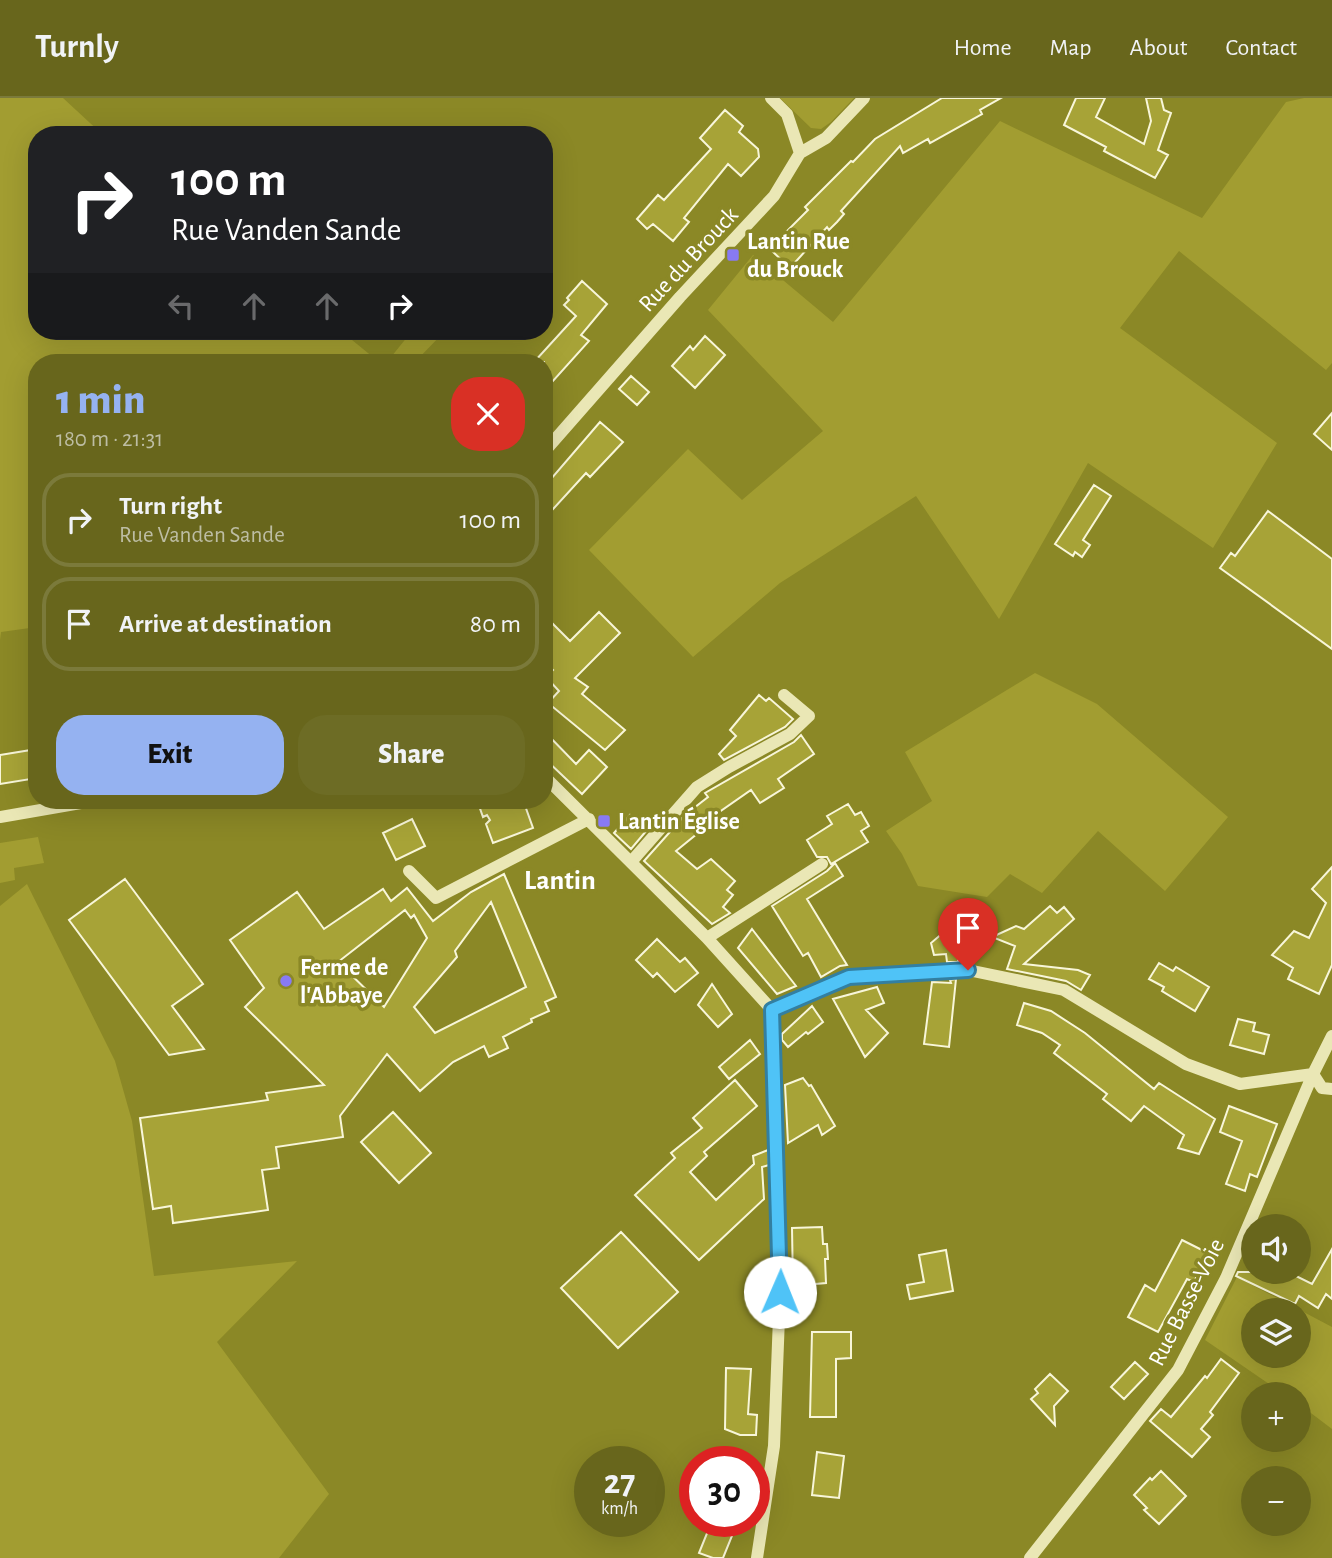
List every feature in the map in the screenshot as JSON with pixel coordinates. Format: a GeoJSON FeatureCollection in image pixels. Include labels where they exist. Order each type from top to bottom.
{"type":"FeatureCollection","features":[{"type":"Feature","properties":{"kind":"street"},"geometry":{"type":"LineString","coordinates":[[771,98],[788,114],[800,153]]}},
{"type":"Feature","properties":{"kind":"street","name":"Rue du Brouck"},"geometry":{"type":"LineString","coordinates":[[553,442],[680,297],[774,196],[800,153],[826,138],[864,98]]}},
{"type":"Feature","properties":{"kind":"street"},"geometry":{"type":"LineString","coordinates":[[631,862],[697,787],[729,766],[790,734],[810,716],[784,695]]}},
{"type":"Feature","properties":{"kind":"street"},"geometry":{"type":"LineString","coordinates":[[553,785],[707,938],[772,1010],[781,1266],[774,1446],[757,1558]]}},
{"type":"Feature","properties":{"kind":"street"},"geometry":{"type":"LineString","coordinates":[[0,817],[46,809]]}},
{"type":"Feature","properties":{"kind":"street"},"geometry":{"type":"LineString","coordinates":[[409,871],[436,898],[589,819]]}},
{"type":"Feature","properties":{"kind":"street"},"geometry":{"type":"LineString","coordinates":[[707,938],[822,864]]}},
{"type":"Feature","properties":{"kind":"street"},"geometry":{"type":"LineString","coordinates":[[772,1010],[849,977],[968,970],[1064,990],[1186,1063],[1240,1084],[1312,1074],[1322,1088],[1332,1089]]}},
{"type":"Feature","properties":{"kind":"street","name":"Rue Basse-Voie"},"geometry":{"type":"LineString","coordinates":[[1030,1558],[1178,1370],[1226,1278],[1312,1074],[1332,1036]]}},
{"type":"Feature","properties":{"kind":"shaded area"},"geometry":{"type":"Polygon","coordinates":[[[0,98],[63,98],[93,126],[28,126],[28,340],[352,340],[369,354],[28,354],[28,628],[1,632],[0,640],[0,98]]]}},
{"type":"Feature","properties":{"kind":"shaded area"},"geometry":{"type":"Polygon","coordinates":[[[780,98],[854,98],[821,129],[811,128],[780,98]]]}},
{"type":"Feature","properties":{"kind":"shaded area"},"geometry":{"type":"Polygon","coordinates":[[[1304,98],[1332,98],[1332,363],[1326,370],[1179,251],[1120,328],[1277,443],[1213,548],[1088,463],[999,619],[916,496],[780,583],[693,657],[589,550],[688,449],[742,500],[823,431],[708,310],[753,255],[833,322],[1000,121],[1202,218],[1286,102],[1304,98]]]}},
{"type":"Feature","properties":{"kind":"shaded area"},"geometry":{"type":"Polygon","coordinates":[[[405,340],[436,340],[423,354],[393,354],[405,340]]]}},
{"type":"Feature","properties":{"kind":"shaded area"},"geometry":{"type":"Polygon","coordinates":[[[1035,673],[1097,704],[1228,817],[1165,891],[1098,831],[1042,893],[1010,874],[987,897],[918,886],[902,854],[886,831],[932,801],[905,752],[1035,673]]]}},
{"type":"Feature","properties":{"kind":"shaded area"},"geometry":{"type":"Polygon","coordinates":[[[38,837],[44,863],[14,868],[15,880],[0,883],[0,843],[38,837]]]}},
{"type":"Feature","properties":{"kind":"shaded area"},"geometry":{"type":"Polygon","coordinates":[[[27,884],[115,1061],[132,1121],[154,1276],[297,1261],[217,1342],[329,1494],[279,1558],[0,1558],[0,906],[27,884]]]}},
{"type":"Feature","properties":{"kind":"shaded area"},"geometry":{"type":"Polygon","coordinates":[[[1237,1277],[1241,1279],[1241,1284],[1250,1284],[1277,1298],[1241,1298],[1241,1365],[1205,1340],[1237,1277]]]}},
{"type":"Feature","properties":{"kind":"shaded area"},"geometry":{"type":"Polygon","coordinates":[[[1311,1316],[1332,1327],[1332,1429],[1311,1413],[1311,1382],[1266,1382],[1246,1368],[1311,1368],[1311,1316]]]}},
{"type":"Feature","properties":{"kind":"building"},"geometry":{"type":"Polygon","coordinates":[[[942,98],[1001,98],[980,110],[982,114],[930,143],[928,139],[903,153],[900,146],[841,211],[844,214],[837,222],[829,230],[827,227],[790,268],[772,251],[785,238],[782,236],[808,210],[805,207],[875,139],[942,98]]]}},
{"type":"Feature","properties":{"kind":"building"},"geometry":{"type":"Polygon","coordinates":[[[1076,98],[1105,98],[1096,117],[1144,144],[1151,121],[1146,98],[1161,98],[1164,110],[1171,113],[1158,150],[1168,155],[1155,178],[1104,151],[1106,147],[1064,125],[1076,98]]]}},
{"type":"Feature","properties":{"kind":"building"},"geometry":{"type":"Polygon","coordinates":[[[725,110],[743,126],[739,132],[758,149],[759,157],[741,176],[728,164],[684,218],[689,222],[673,241],[653,224],[647,229],[637,219],[658,195],[664,200],[711,149],[700,138],[725,110]]]}},
{"type":"Feature","properties":{"kind":"building"},"geometry":{"type":"Polygon","coordinates":[[[582,281],[607,304],[581,335],[589,341],[553,381],[553,354],[541,354],[576,316],[564,305],[569,300],[567,298],[582,281]]]}},
{"type":"Feature","properties":{"kind":"building"},"geometry":{"type":"Polygon","coordinates":[[[705,336],[725,355],[695,388],[672,366],[690,346],[693,350],[705,336]]]}},
{"type":"Feature","properties":{"kind":"building"},"geometry":{"type":"Polygon","coordinates":[[[631,376],[649,392],[637,405],[619,389],[631,376]]]}},
{"type":"Feature","properties":{"kind":"building"},"geometry":{"type":"Polygon","coordinates":[[[1332,413],[1332,450],[1314,434],[1332,413]]]}},
{"type":"Feature","properties":{"kind":"building"},"geometry":{"type":"Polygon","coordinates":[[[600,422],[623,442],[590,477],[586,473],[553,509],[553,477],[600,422]]]}},
{"type":"Feature","properties":{"kind":"building"},"geometry":{"type":"Polygon","coordinates":[[[1094,485],[1111,496],[1083,540],[1090,545],[1082,557],[1075,552],[1073,556],[1055,544],[1094,485]]]}},
{"type":"Feature","properties":{"kind":"building"},"geometry":{"type":"Polygon","coordinates":[[[1268,511],[1332,559],[1332,649],[1220,568],[1231,553],[1235,556],[1268,511]]]}},
{"type":"Feature","properties":{"kind":"building"},"geometry":{"type":"Polygon","coordinates":[[[599,612],[620,633],[575,678],[588,687],[582,694],[625,730],[605,750],[553,707],[553,698],[559,691],[553,685],[553,624],[570,641],[599,612]]]}},
{"type":"Feature","properties":{"kind":"building"},"geometry":{"type":"Polygon","coordinates":[[[759,695],[766,701],[769,698],[793,719],[785,727],[724,760],[719,754],[736,736],[730,730],[759,695]]]}},
{"type":"Feature","properties":{"kind":"building"},"geometry":{"type":"Polygon","coordinates":[[[801,735],[814,754],[778,779],[784,788],[760,803],[751,790],[695,829],[698,833],[676,851],[697,869],[711,859],[735,881],[727,890],[733,895],[723,907],[730,913],[712,924],[644,861],[685,815],[708,797],[705,793],[794,742],[801,735]]]}},
{"type":"Feature","properties":{"kind":"building"},"geometry":{"type":"Polygon","coordinates":[[[553,740],[576,764],[589,750],[607,767],[582,794],[553,767],[553,740]]]}},
{"type":"Feature","properties":{"kind":"building"},"geometry":{"type":"Polygon","coordinates":[[[28,750],[28,779],[0,784],[0,755],[28,750]]]}},
{"type":"Feature","properties":{"kind":"building"},"geometry":{"type":"Polygon","coordinates":[[[848,804],[855,815],[861,812],[869,826],[861,831],[868,842],[831,864],[827,857],[817,857],[807,840],[832,824],[827,816],[848,804]]]}},
{"type":"Feature","properties":{"kind":"building"},"geometry":{"type":"Polygon","coordinates":[[[480,809],[526,809],[533,828],[493,843],[486,824],[490,820],[487,815],[483,817],[480,809]]]}},
{"type":"Feature","properties":{"kind":"building"},"geometry":{"type":"Polygon","coordinates":[[[630,815],[647,830],[631,849],[614,833],[630,815]]]}},
{"type":"Feature","properties":{"kind":"building"},"geometry":{"type":"Polygon","coordinates":[[[412,819],[425,846],[396,860],[383,833],[412,819]]]}},
{"type":"Feature","properties":{"kind":"building"},"geometry":{"type":"Polygon","coordinates":[[[835,863],[843,876],[807,899],[847,965],[821,977],[808,953],[803,956],[772,906],[835,863]]]}},
{"type":"Feature","properties":{"kind":"building"},"geometry":{"type":"Polygon","coordinates":[[[1332,867],[1332,965],[1319,994],[1288,979],[1293,968],[1272,955],[1294,931],[1309,938],[1326,903],[1312,889],[1332,867]]]}},
{"type":"Feature","properties":{"kind":"building"},"geometry":{"type":"Polygon","coordinates":[[[504,874],[556,997],[545,1002],[549,1011],[503,1037],[508,1048],[489,1057],[484,1046],[453,1062],[420,1091],[387,1054],[340,1116],[343,1137],[276,1147],[279,1168],[262,1170],[268,1210],[173,1223],[171,1206],[153,1209],[140,1118],[268,1100],[266,1093],[324,1085],[245,1007],[264,988],[230,940],[297,892],[324,929],[383,889],[391,901],[407,888],[433,921],[471,892],[504,874]],[[491,902],[455,951],[457,957],[414,1007],[435,1033],[526,987],[491,902]],[[405,910],[338,962],[384,1007],[427,938],[414,915],[411,918],[405,910]]]}},
{"type":"Feature","properties":{"kind":"building"},"geometry":{"type":"Polygon","coordinates":[[[125,879],[203,984],[172,1006],[204,1049],[169,1055],[69,920],[125,879]]]}},
{"type":"Feature","properties":{"kind":"building"},"geometry":{"type":"Polygon","coordinates":[[[1050,906],[1057,913],[1064,907],[1074,919],[1024,964],[1078,970],[1090,975],[1081,990],[1066,981],[1007,969],[1015,946],[992,937],[1016,926],[1024,929],[1050,906]]]}},
{"type":"Feature","properties":{"kind":"building"},"geometry":{"type":"Polygon","coordinates":[[[964,915],[969,921],[974,916],[979,921],[984,917],[993,927],[971,956],[960,944],[958,962],[947,962],[946,954],[934,955],[931,943],[964,915]]]}},
{"type":"Feature","properties":{"kind":"building"},"geometry":{"type":"Polygon","coordinates":[[[752,929],[796,986],[777,994],[738,948],[752,929]]]}},
{"type":"Feature","properties":{"kind":"building"},"geometry":{"type":"Polygon","coordinates":[[[657,939],[680,962],[685,958],[698,973],[675,992],[657,973],[653,977],[636,960],[657,939]]]}},
{"type":"Feature","properties":{"kind":"building"},"geometry":{"type":"Polygon","coordinates":[[[1159,963],[1173,971],[1176,967],[1209,987],[1195,1011],[1162,991],[1164,987],[1149,979],[1159,963]]]}},
{"type":"Feature","properties":{"kind":"building"},"geometry":{"type":"Polygon","coordinates":[[[956,979],[949,1047],[924,1044],[932,982],[951,983],[950,980],[956,979]]]}},
{"type":"Feature","properties":{"kind":"building"},"geometry":{"type":"Polygon","coordinates":[[[712,984],[732,1014],[718,1027],[698,1005],[712,984]]]}},
{"type":"Feature","properties":{"kind":"building"},"geometry":{"type":"Polygon","coordinates":[[[877,987],[884,1003],[866,1010],[888,1033],[865,1057],[833,999],[877,987]]]}},
{"type":"Feature","properties":{"kind":"building"},"geometry":{"type":"Polygon","coordinates":[[[1024,1003],[1051,1011],[1085,1033],[1154,1089],[1159,1083],[1215,1119],[1199,1154],[1178,1148],[1184,1135],[1144,1106],[1131,1121],[1103,1099],[1107,1094],[1054,1053],[1060,1045],[1042,1033],[1017,1025],[1024,1003]]]}},
{"type":"Feature","properties":{"kind":"building"},"geometry":{"type":"Polygon","coordinates":[[[812,1006],[823,1022],[788,1047],[782,1040],[782,1034],[812,1006]]]}},
{"type":"Feature","properties":{"kind":"building"},"geometry":{"type":"Polygon","coordinates":[[[1238,1019],[1255,1023],[1253,1031],[1269,1035],[1264,1054],[1230,1045],[1238,1019]]]}},
{"type":"Feature","properties":{"kind":"building"},"geometry":{"type":"Polygon","coordinates":[[[750,1040],[760,1054],[729,1079],[719,1067],[750,1040]]]}},
{"type":"Feature","properties":{"kind":"building"},"geometry":{"type":"Polygon","coordinates":[[[803,1078],[811,1085],[835,1126],[822,1135],[818,1125],[788,1143],[785,1085],[803,1078]]]}},
{"type":"Feature","properties":{"kind":"building"},"geometry":{"type":"Polygon","coordinates":[[[735,1080],[757,1106],[704,1152],[707,1156],[690,1172],[716,1200],[754,1164],[753,1156],[768,1150],[769,1165],[762,1167],[764,1199],[699,1260],[635,1195],[675,1158],[671,1153],[702,1128],[693,1118],[735,1080]]]}},
{"type":"Feature","properties":{"kind":"building"},"geometry":{"type":"Polygon","coordinates":[[[1229,1106],[1277,1124],[1257,1177],[1250,1174],[1245,1191],[1226,1184],[1242,1141],[1220,1132],[1229,1106]]]}},
{"type":"Feature","properties":{"kind":"building"},"geometry":{"type":"Polygon","coordinates":[[[393,1112],[431,1153],[399,1183],[361,1142],[393,1112]]]}},
{"type":"Feature","properties":{"kind":"building"},"geometry":{"type":"Polygon","coordinates":[[[822,1227],[823,1244],[827,1244],[826,1283],[793,1286],[792,1228],[822,1227]]]}},
{"type":"Feature","properties":{"kind":"building"},"geometry":{"type":"Polygon","coordinates":[[[621,1232],[678,1292],[618,1348],[561,1288],[621,1232]]]}},
{"type":"Feature","properties":{"kind":"building"},"geometry":{"type":"Polygon","coordinates":[[[1182,1240],[1208,1253],[1194,1282],[1187,1279],[1158,1332],[1128,1317],[1145,1285],[1155,1291],[1182,1240]]]}},
{"type":"Feature","properties":{"kind":"building"},"geometry":{"type":"Polygon","coordinates":[[[1332,1249],[1332,1299],[1326,1294],[1318,1308],[1311,1304],[1311,1298],[1282,1298],[1253,1284],[1311,1284],[1332,1249]]]}},
{"type":"Feature","properties":{"kind":"building"},"geometry":{"type":"Polygon","coordinates":[[[946,1250],[953,1291],[910,1299],[907,1285],[924,1282],[919,1255],[946,1250]]]}},
{"type":"Feature","properties":{"kind":"building"},"geometry":{"type":"Polygon","coordinates":[[[812,1332],[851,1332],[851,1358],[836,1359],[836,1417],[810,1417],[812,1332]]]}},
{"type":"Feature","properties":{"kind":"building"},"geometry":{"type":"Polygon","coordinates":[[[1221,1359],[1239,1373],[1210,1412],[1213,1415],[1201,1429],[1210,1437],[1192,1457],[1150,1421],[1161,1409],[1171,1417],[1221,1359]]]}},
{"type":"Feature","properties":{"kind":"building"},"geometry":{"type":"Polygon","coordinates":[[[1135,1362],[1148,1374],[1124,1399],[1111,1387],[1135,1362]]]}},
{"type":"Feature","properties":{"kind":"building"},"geometry":{"type":"Polygon","coordinates":[[[726,1368],[751,1369],[748,1414],[757,1415],[756,1435],[740,1435],[725,1429],[726,1368]]]}},
{"type":"Feature","properties":{"kind":"building"},"geometry":{"type":"Polygon","coordinates":[[[1050,1374],[1068,1391],[1054,1406],[1055,1425],[1031,1399],[1038,1393],[1035,1389],[1050,1374]]]}},
{"type":"Feature","properties":{"kind":"building"},"geometry":{"type":"Polygon","coordinates":[[[817,1452],[844,1456],[839,1498],[812,1495],[817,1452]]]}},
{"type":"Feature","properties":{"kind":"building"},"geometry":{"type":"Polygon","coordinates":[[[1161,1471],[1186,1496],[1159,1524],[1144,1510],[1147,1508],[1134,1495],[1161,1471]]]}},
{"type":"Feature","properties":{"kind":"building"},"geometry":{"type":"Polygon","coordinates":[[[706,1537],[732,1537],[723,1558],[699,1553],[706,1537]]]}},
{"type":"Feature","properties":{"kind":"place","name":"Lantin Rue du Brouck"},"geometry":{"type":"Point","coordinates":[733,255]}},
{"type":"Feature","properties":{"kind":"place","name":"Lantin Église"},"geometry":{"type":"Point","coordinates":[604,821]}},
{"type":"Feature","properties":{"kind":"place","name":"Ferme de l'Abbaye"},"geometry":{"type":"Point","coordinates":[286,981]}},
{"type":"Feature","properties":{"kind":"district","name":"Lantin"},"geometry":{"type":"Point","coordinates":[560,879]}},
{"type":"Feature","properties":{"kind":"route"},"geometry":{"type":"LineString","coordinates":[[780,1292],[772,1010],[849,977],[968,970]]}}]}
